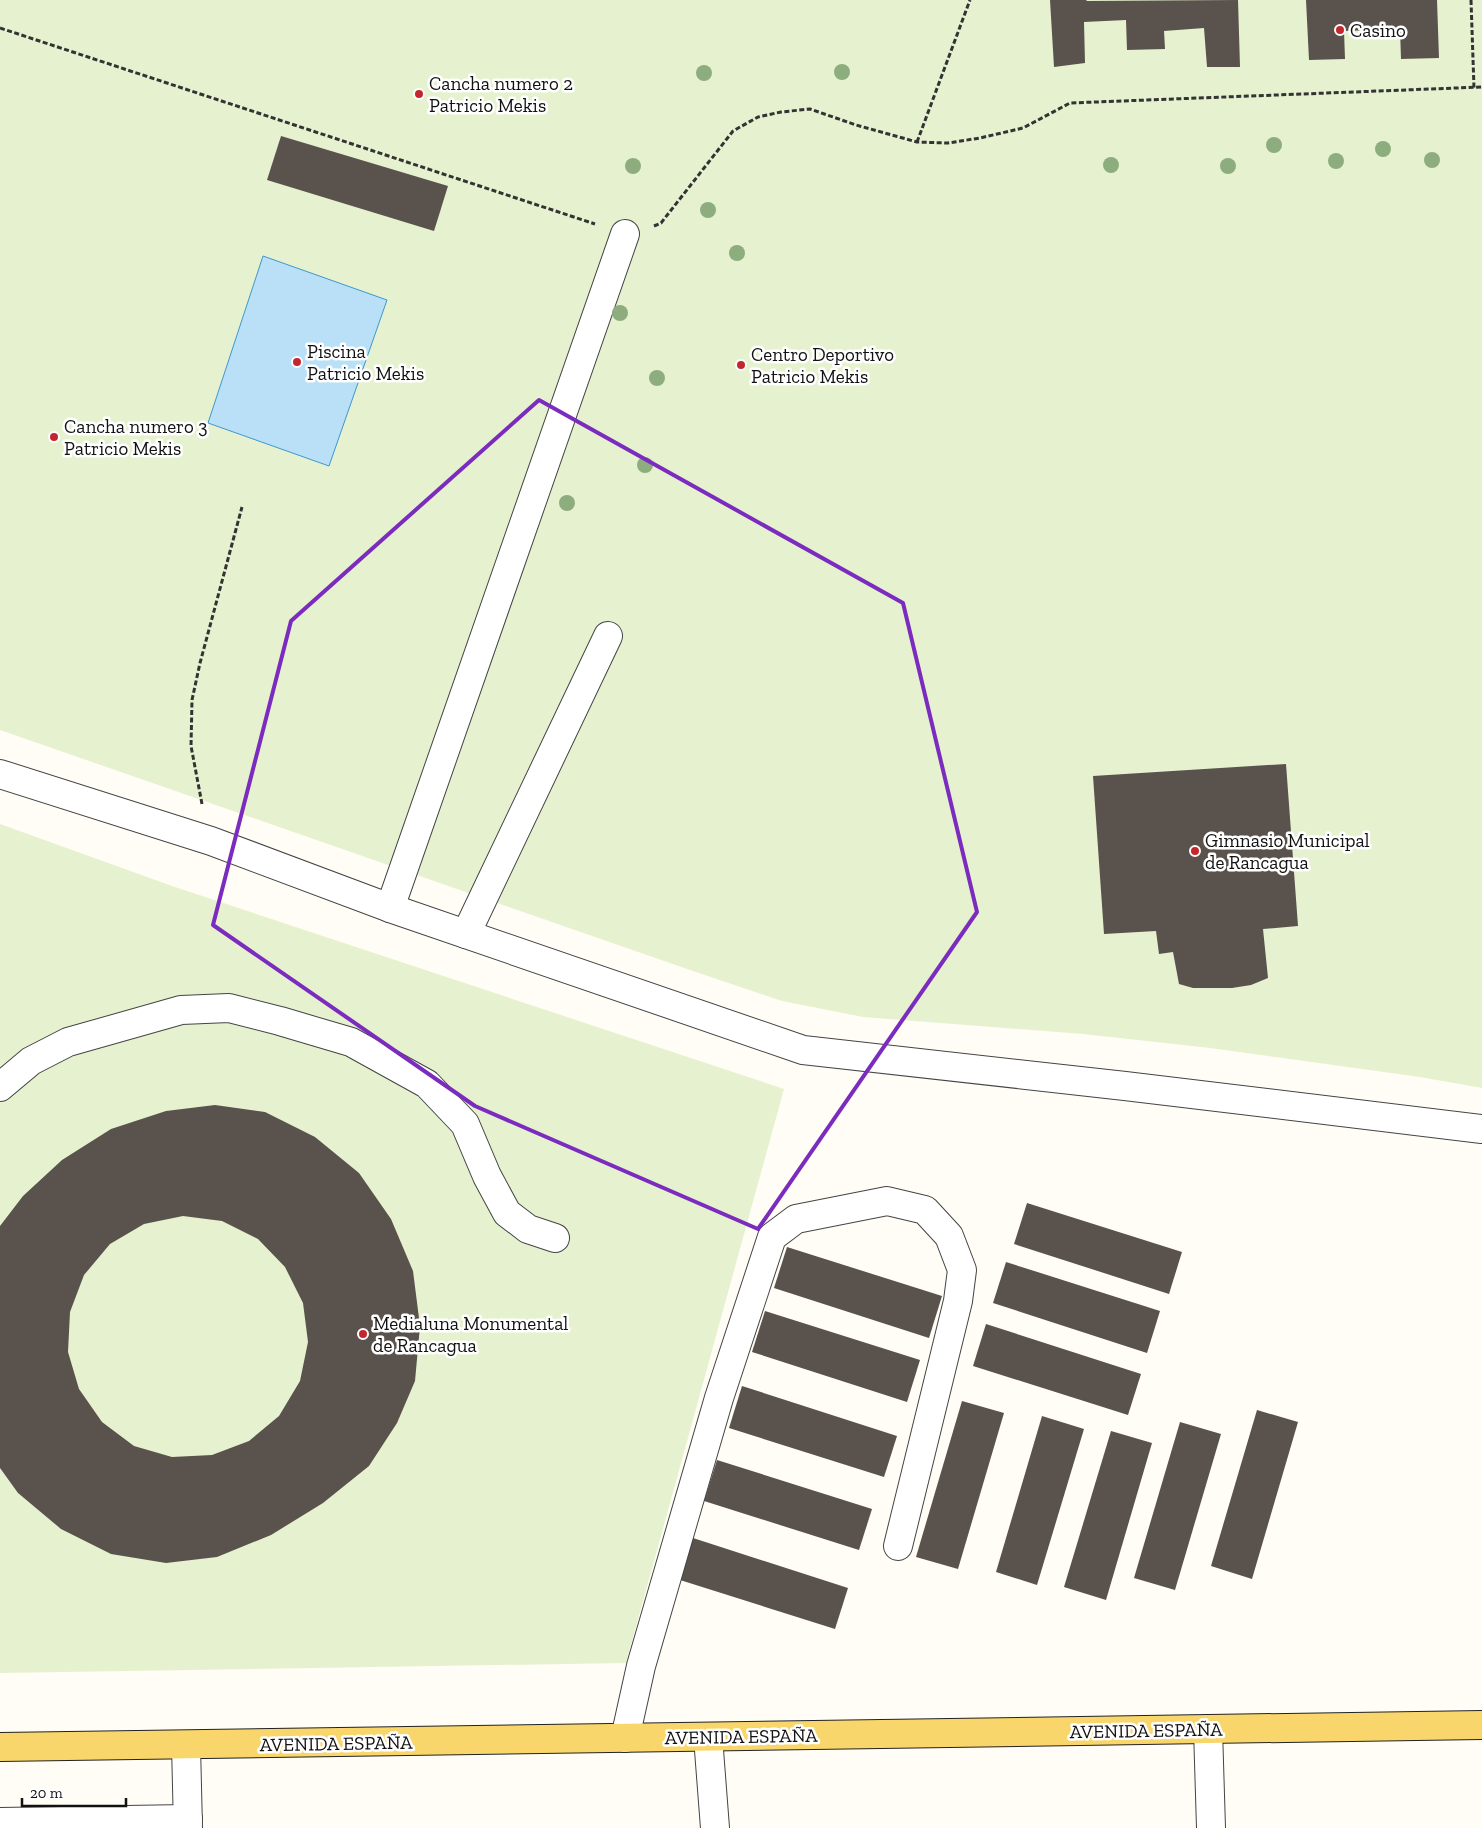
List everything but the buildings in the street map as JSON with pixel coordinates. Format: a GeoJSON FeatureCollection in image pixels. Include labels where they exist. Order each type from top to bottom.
{"type":"FeatureCollection","features":[{"type":"Feature","properties":{"kind":"main road","name":"AVENIDA ESPAÑA"},"geometry":{"type":"LineString","coordinates":[[0,1747],[1482,1725]]}},
{"type":"Feature","properties":{"kind":"street"},"geometry":{"type":"LineString","coordinates":[[390,908],[625,234]]}},
{"type":"Feature","properties":{"kind":"street"},"geometry":{"type":"LineString","coordinates":[[466,934],[608,636]]}},
{"type":"Feature","properties":{"kind":"street"},"geometry":{"type":"LineString","coordinates":[[0,774],[211,841],[390,908],[803,1050],[1482,1129]]}},
{"type":"Feature","properties":{"kind":"street"},"geometry":{"type":"LineString","coordinates":[[0,1087],[31,1061],[68,1042],[181,1010],[229,1008],[280,1021],[351,1042],[427,1084],[465,1124],[487,1176],[507,1213],[528,1229],[555,1238]]}},
{"type":"Feature","properties":{"kind":"street"},"geometry":{"type":"LineString","coordinates":[[625,1738],[641,1666],[719,1398],[772,1236],[796,1219],[887,1201],[925,1210],[948,1236],[962,1270],[958,1301],[898,1546]]}},
{"type":"Feature","properties":{"kind":"street"},"geometry":{"type":"LineString","coordinates":[[1208,1729],[1211,1828]]}},
{"type":"Feature","properties":{"kind":"street"},"geometry":{"type":"LineString","coordinates":[[708,1737],[715,1828]]}},
{"type":"Feature","properties":{"kind":"street"},"geometry":{"type":"LineString","coordinates":[[0,1822],[188,1824],[186,1745]]}},
{"type":"Feature","properties":{"kind":"path"},"geometry":{"type":"LineString","coordinates":[[917,142],[970,0]]}},
{"type":"Feature","properties":{"kind":"path"},"geometry":{"type":"LineString","coordinates":[[1471,0],[1474,88]]}},
{"type":"Feature","properties":{"kind":"path"},"geometry":{"type":"LineString","coordinates":[[0,28],[625,234],[642,232],[661,224],[733,131],[758,117],[781,112],[810,110],[917,142],[956,142],[1023,128],[1070,103],[1482,87]]}},
{"type":"Feature","properties":{"kind":"path"},"geometry":{"type":"LineString","coordinates":[[211,841],[191,746],[192,700],[242,507]]}},
{"type":"Feature","properties":{"kind":"highlighted area"},"geometry":{"type":"Polygon","coordinates":[[[539,400],[903,603],[977,912],[758,1229],[475,1106],[213,925],[291,621],[539,400]]]}},
{"type":"Feature","properties":{"kind":"green space","name":"Centro Deportivo Patricio Mekis"},"geometry":{"type":"Polygon","coordinates":[[[0,0],[1482,0],[1482,1088],[1420,1077],[1210,1048],[1083,1034],[863,1017],[782,1001],[0,730],[0,0]]]}},
{"type":"Feature","properties":{"kind":"green space"},"geometry":{"type":"Polygon","coordinates":[[[0,824],[172,886],[784,1089],[626,1663],[0,1673],[0,824]]]}},
{"type":"Feature","properties":{"kind":"water","name":"Piscina Patricio Mekis"},"geometry":{"type":"Polygon","coordinates":[[[263,256],[387,300],[329,466],[208,423],[263,256]]]}},
{"type":"Feature","properties":{"kind":"place","name":"Casino"},"geometry":{"type":"Point","coordinates":[1340,30]}},
{"type":"Feature","properties":{"kind":"place","name":"Cancha numero 2 Patricio Mekis"},"geometry":{"type":"Point","coordinates":[419,94]}},
{"type":"Feature","properties":{"kind":"place","name":"Piscina Patricio Mekis"},"geometry":{"type":"Point","coordinates":[297,362]}},
{"type":"Feature","properties":{"kind":"place","name":"Centro Deportivo Patricio Mekis"},"geometry":{"type":"Point","coordinates":[741,365]}},
{"type":"Feature","properties":{"kind":"place","name":"Cancha numero 3 Patricio Mekis"},"geometry":{"type":"Point","coordinates":[54,437]}},
{"type":"Feature","properties":{"kind":"place","name":"Gimnasio Municipal de Rancagua"},"geometry":{"type":"Point","coordinates":[1195,851]}},
{"type":"Feature","properties":{"kind":"place","name":"Medialuna Monumental de Rancagua"},"geometry":{"type":"Point","coordinates":[363,1334]}}]}
